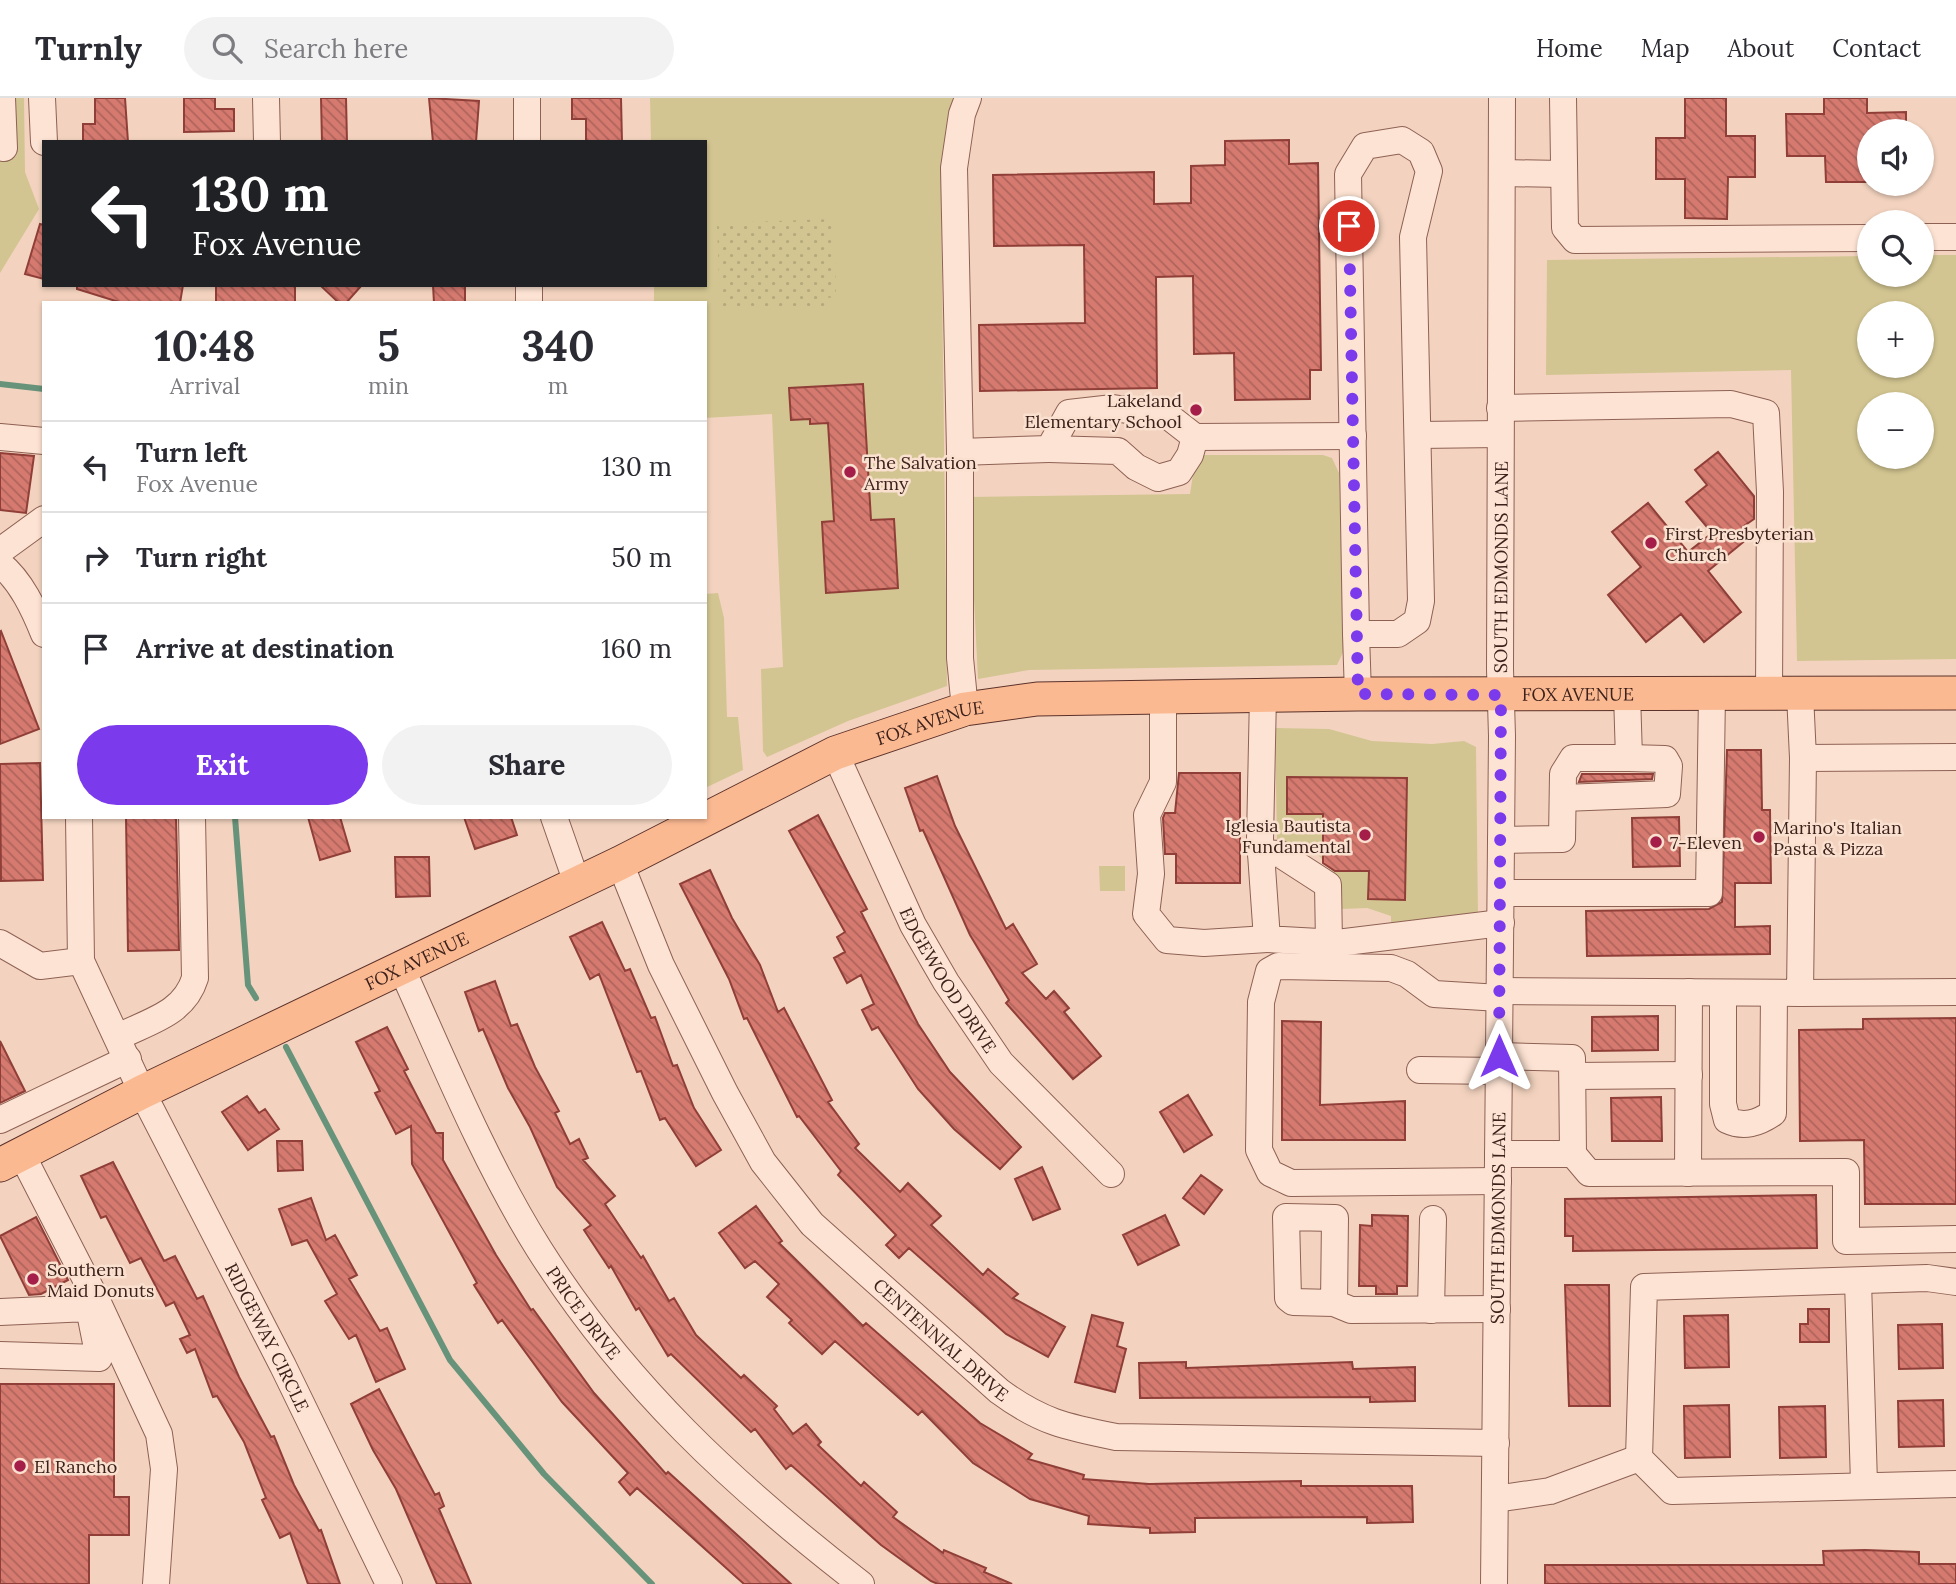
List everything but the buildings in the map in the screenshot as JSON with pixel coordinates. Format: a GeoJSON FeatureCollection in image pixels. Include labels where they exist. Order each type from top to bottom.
{"type":"FeatureCollection","features":[{"type":"Feature","properties":{"kind":"main road","name":"FOX AVENUE"},"geometry":{"type":"LineString","coordinates":[[707,818],[835,753],[965,709],[1037,699],[1358,694],[1956,693]]}},
{"type":"Feature","properties":{"kind":"main road","name":"FOX AVENUE"},"geometry":{"type":"LineString","coordinates":[[10,1159],[142,1092],[620,863],[706,819]]}},
{"type":"Feature","properties":{"kind":"street"},"geometry":{"type":"LineString","coordinates":[[2,98],[4,148]]}},
{"type":"Feature","properties":{"kind":"street"},"geometry":{"type":"LineString","coordinates":[[41,98],[44,140]]}},
{"type":"Feature","properties":{"kind":"street"},"geometry":{"type":"LineString","coordinates":[[266,98],[267,140]]}},
{"type":"Feature","properties":{"kind":"street"},"geometry":{"type":"LineString","coordinates":[[527,98],[527,140]]}},
{"type":"Feature","properties":{"kind":"street"},"geometry":{"type":"LineString","coordinates":[[965,709],[960,659],[960,452],[954,168],[962,114],[968,98]]}},
{"type":"Feature","properties":{"kind":"street","name":"SOUTH EDMONDS LANE"},"geometry":{"type":"LineString","coordinates":[[1494,1584],[1501,923],[1502,98]]}},
{"type":"Feature","properties":{"kind":"street"},"geometry":{"type":"LineString","coordinates":[[1563,98],[1565,228],[1575,240],[1857,238]]}},
{"type":"Feature","properties":{"kind":"street"},"geometry":{"type":"LineString","coordinates":[[1356,634],[1398,634],[1418,621],[1420,601],[1413,237],[1429,171],[1421,152],[1402,140],[1365,146],[1348,174],[1356,634],[1358,694]]}},
{"type":"Feature","properties":{"kind":"street"},"geometry":{"type":"LineString","coordinates":[[1502,173],[1563,174]]}},
{"type":"Feature","properties":{"kind":"street"},"geometry":{"type":"LineString","coordinates":[[1934,237],[1956,237]]}},
{"type":"Feature","properties":{"kind":"street"},"geometry":{"type":"LineString","coordinates":[[1500,408],[1731,404],[1766,413],[1784,694],[1802,758],[1787,993],[1773,1113],[1760,1122],[1737,1125],[1727,1120],[1723,1104],[1723,993]]}},
{"type":"Feature","properties":{"kind":"street"},"geometry":{"type":"LineString","coordinates":[[1049,449],[1069,412],[1113,408],[1168,416],[1195,438],[1353,436]]}},
{"type":"Feature","properties":{"kind":"street"},"geometry":{"type":"LineString","coordinates":[[1418,435],[1500,434]]}},
{"type":"Feature","properties":{"kind":"street"},"geometry":{"type":"LineString","coordinates":[[0,437],[42,441]]}},
{"type":"Feature","properties":{"kind":"street"},"geometry":{"type":"LineString","coordinates":[[960,452],[1049,449],[1118,451],[1136,467],[1158,478],[1179,472],[1190,455],[1195,438]]}},
{"type":"Feature","properties":{"kind":"street"},"geometry":{"type":"LineString","coordinates":[[0,551],[42,520]]}},
{"type":"Feature","properties":{"kind":"street"},"geometry":{"type":"LineString","coordinates":[[0,564],[24,593],[42,630]]}},
{"type":"Feature","properties":{"kind":"street"},"geometry":{"type":"LineString","coordinates":[[1627,694],[1629,758]]}},
{"type":"Feature","properties":{"kind":"street"},"geometry":{"type":"LineString","coordinates":[[1501,893],[1709,892],[1712,694]]}},
{"type":"Feature","properties":{"kind":"street"},"geometry":{"type":"LineString","coordinates":[[1263,695],[1261,853],[1267,939]]}},
{"type":"Feature","properties":{"kind":"street"},"geometry":{"type":"LineString","coordinates":[[1163,697],[1163,782],[1147,815],[1151,874],[1146,914],[1167,940],[1205,943],[1267,939],[1329,943],[1501,923]]}},
{"type":"Feature","properties":{"kind":"street","name":"EDGEWOOD DRIVE"},"geometry":{"type":"LineString","coordinates":[[835,753],[913,925],[946,982],[1001,1063],[1111,1174]]}},
{"type":"Feature","properties":{"kind":"street"},"geometry":{"type":"LineString","coordinates":[[1802,758],[1956,757]]}},
{"type":"Feature","properties":{"kind":"street"},"geometry":{"type":"LineString","coordinates":[[1501,840],[1562,839],[1563,774],[1573,758],[1665,759],[1669,766],[1667,794],[1563,798]]}},
{"type":"Feature","properties":{"kind":"street"},"geometry":{"type":"LineString","coordinates":[[0,943],[40,966],[81,961],[79,819]]}},
{"type":"Feature","properties":{"kind":"street"},"geometry":{"type":"LineString","coordinates":[[0,1120],[123,1048],[190,995],[195,978],[192,819]]}},
{"type":"Feature","properties":{"kind":"street"},"geometry":{"type":"LineString","coordinates":[[555,819],[578,883]]}},
{"type":"Feature","properties":{"kind":"street"},"geometry":{"type":"LineString","coordinates":[[1261,853],[1280,854],[1328,885],[1329,943]]}},
{"type":"Feature","properties":{"kind":"street","name":"CENTENNIAL DRIVE"},"geometry":{"type":"LineString","coordinates":[[620,863],[661,965],[763,1162],[812,1224],[999,1391],[1028,1413],[1058,1425],[1116,1437],[1496,1443]]}},
{"type":"Feature","properties":{"kind":"street","name":"RIDGEWAY CIRCLE"},"geometry":{"type":"LineString","coordinates":[[81,961],[142,1092],[283,1366],[389,1584]]}},
{"type":"Feature","properties":{"kind":"street"},"geometry":{"type":"LineString","coordinates":[[1498,1181],[1291,1183],[1270,1173],[1259,1150],[1261,1002],[1269,971],[1278,966],[1391,968],[1407,974],[1434,994],[1956,992]]}},
{"type":"Feature","properties":{"kind":"street","name":"PRICE DRIVE"},"geometry":{"type":"LineString","coordinates":[[401,967],[452,1080],[515,1205],[539,1248],[610,1349],[681,1431],[805,1540],[861,1584]]}},
{"type":"Feature","properties":{"kind":"street"},"geometry":{"type":"LineString","coordinates":[[1688,1173],[1689,992]]}},
{"type":"Feature","properties":{"kind":"street"},"geometry":{"type":"LineString","coordinates":[[1420,1070],[1572,1058],[1573,1154],[1589,1173],[1846,1172],[1846,1241],[1956,1239]]}},
{"type":"Feature","properties":{"kind":"street"},"geometry":{"type":"LineString","coordinates":[[1573,1076],[1689,1075]]}},
{"type":"Feature","properties":{"kind":"street"},"geometry":{"type":"LineString","coordinates":[[1498,1154],[1573,1154]]}},
{"type":"Feature","properties":{"kind":"street"},"geometry":{"type":"LineString","coordinates":[[10,1159],[99,1305],[159,1434],[164,1469],[156,1584]]}},
{"type":"Feature","properties":{"kind":"street"},"geometry":{"type":"LineString","coordinates":[[1431,1310],[1433,1219]]}},
{"type":"Feature","properties":{"kind":"street"},"geometry":{"type":"LineString","coordinates":[[1956,1282],[1927,1278],[1644,1287],[1640,1458],[1672,1491],[1864,1484],[1956,1484]]}},
{"type":"Feature","properties":{"kind":"street"},"geometry":{"type":"LineString","coordinates":[[1858,1281],[1864,1484]]}},
{"type":"Feature","properties":{"kind":"street"},"geometry":{"type":"LineString","coordinates":[[1334,1303],[1351,1310],[1497,1309]]}},
{"type":"Feature","properties":{"kind":"street"},"geometry":{"type":"LineString","coordinates":[[0,1312],[89,1308],[99,1358],[0,1355]]}},
{"type":"Feature","properties":{"kind":"street"},"geometry":{"type":"LineString","coordinates":[[1495,1499],[1550,1491],[1640,1458]]}},
{"type":"Feature","properties":{"kind":"shaded area"},"geometry":{"type":"Polygon","coordinates":[[[0,98],[24,98],[25,172],[39,209],[0,273],[0,98]]]}},
{"type":"Feature","properties":{"kind":"shaded area"},"geometry":{"type":"Polygon","coordinates":[[[650,98],[957,98],[943,148],[941,195],[947,686],[848,721],[767,757],[763,751],[761,669],[783,667],[772,414],[707,418],[707,301],[654,301],[654,287],[707,287],[707,140],[651,140],[650,98]]]}},
{"type":"Feature","properties":{"kind":"shaded area"},"geometry":{"type":"Polygon","coordinates":[[[834,219],[836,297],[826,298],[826,306],[720,309],[717,223],[834,219]]]}},
{"type":"Feature","properties":{"kind":"shaded area"},"geometry":{"type":"Polygon","coordinates":[[[1934,255],[1956,255],[1956,659],[1797,661],[1791,370],[1546,375],[1547,260],[1857,256],[1857,287],[1934,287],[1934,255]]]}},
{"type":"Feature","properties":{"kind":"shaded area"},"geometry":{"type":"Polygon","coordinates":[[[1196,455],[1323,455],[1332,458],[1339,473],[1344,650],[1337,665],[1029,670],[978,679],[969,497],[1190,494],[1196,455]]]}},
{"type":"Feature","properties":{"kind":"shaded area"},"geometry":{"type":"Polygon","coordinates":[[[718,593],[724,618],[727,717],[738,717],[743,770],[707,787],[707,594],[718,593]]]}},
{"type":"Feature","properties":{"kind":"shaded area"},"geometry":{"type":"Polygon","coordinates":[[[1275,728],[1329,729],[1372,741],[1432,744],[1464,741],[1476,747],[1478,917],[1391,926],[1391,916],[1367,908],[1341,909],[1339,879],[1308,843],[1277,842],[1275,728]]]}},
{"type":"Feature","properties":{"kind":"shaded area"},"geometry":{"type":"Polygon","coordinates":[[[1099,866],[1125,866],[1125,891],[1100,891],[1099,866]]]}},
{"type":"Feature","properties":{"kind":"waterway"},"geometry":{"type":"LineString","coordinates":[[0,384],[42,389]]}},
{"type":"Feature","properties":{"kind":"waterway"},"geometry":{"type":"LineString","coordinates":[[235,819],[248,985],[256,998]]}},
{"type":"Feature","properties":{"kind":"waterway"},"geometry":{"type":"LineString","coordinates":[[286,1047],[450,1360],[544,1474],[652,1584]]}},
{"type":"Feature","properties":{"kind":"place","name":"Lakeland Elementary School"},"geometry":{"type":"Point","coordinates":[1196,410]}},
{"type":"Feature","properties":{"kind":"place","name":"The Salvation Army"},"geometry":{"type":"Point","coordinates":[850,472]}},
{"type":"Feature","properties":{"kind":"place","name":"First Presbyterian Church"},"geometry":{"type":"Point","coordinates":[1651,543]}},
{"type":"Feature","properties":{"kind":"place","name":"Iglesia Bautista Fundamental"},"geometry":{"type":"Point","coordinates":[1365,835]}},
{"type":"Feature","properties":{"kind":"place","name":"Marino's Italian Pasta & Pizza"},"geometry":{"type":"Point","coordinates":[1759,837]}},
{"type":"Feature","properties":{"kind":"place","name":"7-Eleven"},"geometry":{"type":"Point","coordinates":[1656,842]}},
{"type":"Feature","properties":{"kind":"place","name":"Southern Maid Donuts"},"geometry":{"type":"Point","coordinates":[33,1279]}},
{"type":"Feature","properties":{"kind":"place","name":"El Rancho"},"geometry":{"type":"Point","coordinates":[20,1466]}},
{"type":"Feature","properties":{"kind":"route"},"geometry":{"type":"LineString","coordinates":[[1349,226],[1358,694],[1501,695],[1499,1056]]}}]}
